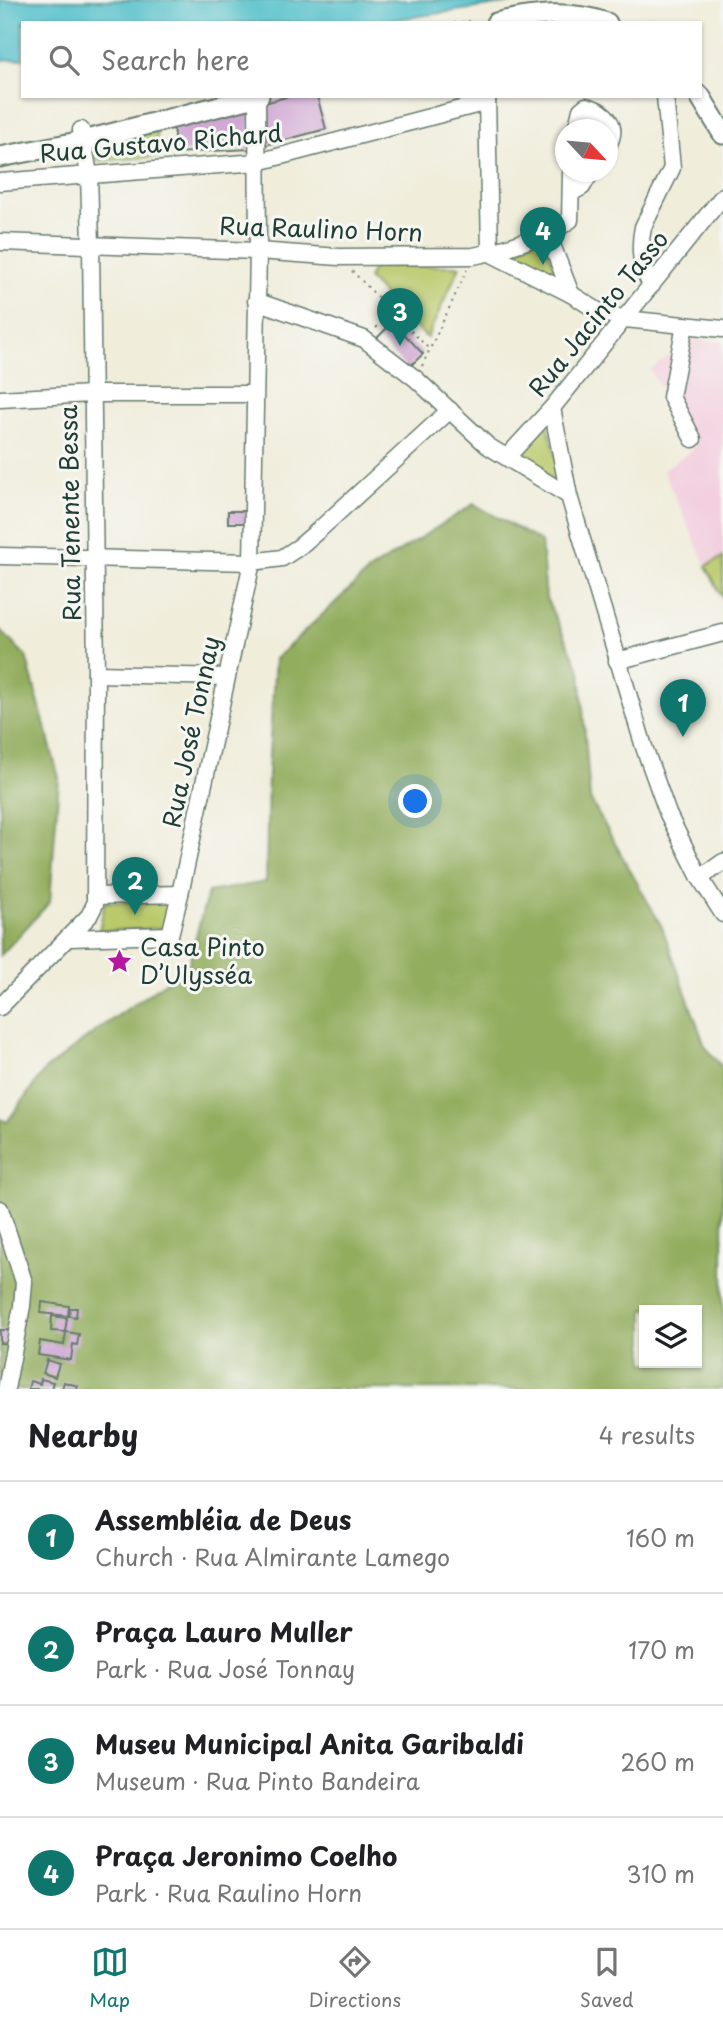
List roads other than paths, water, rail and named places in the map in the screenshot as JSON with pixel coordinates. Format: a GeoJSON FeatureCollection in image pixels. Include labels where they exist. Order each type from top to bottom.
{"type":"FeatureCollection","features":[{"type":"Feature","properties":{"kind":"main road"},"geometry":{"type":"LineString","coordinates":[[506,21],[547,13],[571,14],[599,21]]}},
{"type":"Feature","properties":{"kind":"main road"},"geometry":{"type":"LineString","coordinates":[[702,83],[723,116]]}},
{"type":"Feature","properties":{"kind":"main road"},"geometry":{"type":"LineString","coordinates":[[155,118],[215,98]]}},
{"type":"Feature","properties":{"kind":"main road"},"geometry":{"type":"LineString","coordinates":[[0,157],[155,118],[249,98]]}},
{"type":"Feature","properties":{"kind":"main road"},"geometry":{"type":"LineString","coordinates":[[701,98],[723,134]]}},
{"type":"Feature","properties":{"kind":"main road"},"geometry":{"type":"LineString","coordinates":[[0,147],[82,136]]}},
{"type":"Feature","properties":{"kind":"street","name":"Rua José Tonnay"},"geometry":{"type":"LineString","coordinates":[[69,937],[170,935],[180,894],[252,562],[258,98]]}},
{"type":"Feature","properties":{"kind":"street"},"geometry":{"type":"LineString","coordinates":[[652,285],[643,272],[640,237],[672,168],[665,98]]}},
{"type":"Feature","properties":{"kind":"street"},"geometry":{"type":"LineString","coordinates":[[487,99],[490,253],[571,294],[598,311],[625,319],[723,330]]}},
{"type":"Feature","properties":{"kind":"street","name":"Rua Gustavo Richard"},"geometry":{"type":"LineString","coordinates":[[0,182],[258,162],[487,99]]}},
{"type":"Feature","properties":{"kind":"street"},"geometry":{"type":"LineString","coordinates":[[579,119],[581,110],[586,106],[610,119]]}},
{"type":"Feature","properties":{"kind":"street","name":"Rua Tenente Bessa"},"geometry":{"type":"LineString","coordinates":[[82,136],[89,174],[91,244],[96,674],[95,895]]}},
{"type":"Feature","properties":{"kind":"street"},"geometry":{"type":"LineString","coordinates":[[571,182],[570,220],[547,232],[571,294]]}},
{"type":"Feature","properties":{"kind":"street"},"geometry":{"type":"LineString","coordinates":[[571,193],[579,190],[584,182]]}},
{"type":"Feature","properties":{"kind":"street","name":"Rua Jacinto Tasso"},"geometry":{"type":"LineString","coordinates":[[507,457],[552,408],[723,196]]}},
{"type":"Feature","properties":{"kind":"street","name":"Rua Raulino Horn"},"geometry":{"type":"LineString","coordinates":[[0,242],[258,251],[339,257],[473,256],[490,253],[547,232]]}},
{"type":"Feature","properties":{"kind":"street"},"geometry":{"type":"LineString","coordinates":[[256,301],[364,339],[416,379],[488,446],[569,496]]}},
{"type":"Feature","properties":{"kind":"street"},"geometry":{"type":"LineString","coordinates":[[685,325],[671,397],[693,439]]}},
{"type":"Feature","properties":{"kind":"street"},"geometry":{"type":"LineString","coordinates":[[0,399],[91,394],[254,394]]}},
{"type":"Feature","properties":{"kind":"street"},"geometry":{"type":"LineString","coordinates":[[552,408],[569,496],[617,660],[668,814],[700,878],[723,914]]}},
{"type":"Feature","properties":{"kind":"street"},"geometry":{"type":"LineString","coordinates":[[0,556],[252,562],[282,558],[299,547],[450,411]]}},
{"type":"Feature","properties":{"kind":"street"},"geometry":{"type":"LineString","coordinates":[[617,660],[723,633]]}},
{"type":"Feature","properties":{"kind":"street"},"geometry":{"type":"LineString","coordinates":[[96,674],[226,677]]}},
{"type":"Feature","properties":{"kind":"street"},"geometry":{"type":"LineString","coordinates":[[700,878],[723,862]]}},
{"type":"Feature","properties":{"kind":"street"},"geometry":{"type":"LineString","coordinates":[[0,1007],[93,910],[95,895],[180,894]]}},
{"type":"Feature","properties":{"kind":"street"},"geometry":{"type":"LineString","coordinates":[[0,1209],[24,1282],[6,1389]]}},
{"type":"Feature","properties":{"kind":"water"},"geometry":{"type":"Polygon","coordinates":[[[0,0],[532,0],[385,21],[21,21],[21,59],[0,60],[0,0]]]}},
{"type":"Feature","properties":{"kind":"place","name":"Praça Jeronimo Coelho"},"geometry":{"type":"Point","coordinates":[543,265]}},
{"type":"Feature","properties":{"kind":"place","name":"Museu Municipal Anita Garibaldi"},"geometry":{"type":"Point","coordinates":[400,346]}},
{"type":"Feature","properties":{"kind":"place","name":"Assembléia de Deus"},"geometry":{"type":"Point","coordinates":[683,737]}},
{"type":"Feature","properties":{"kind":"place","name":"Praça Lauro Muller"},"geometry":{"type":"Point","coordinates":[135,915]}},
{"type":"Feature","properties":{"kind":"place","name":"Casa Pinto D’Ulysséa"},"geometry":{"type":"Point","coordinates":[120,962]}}]}
